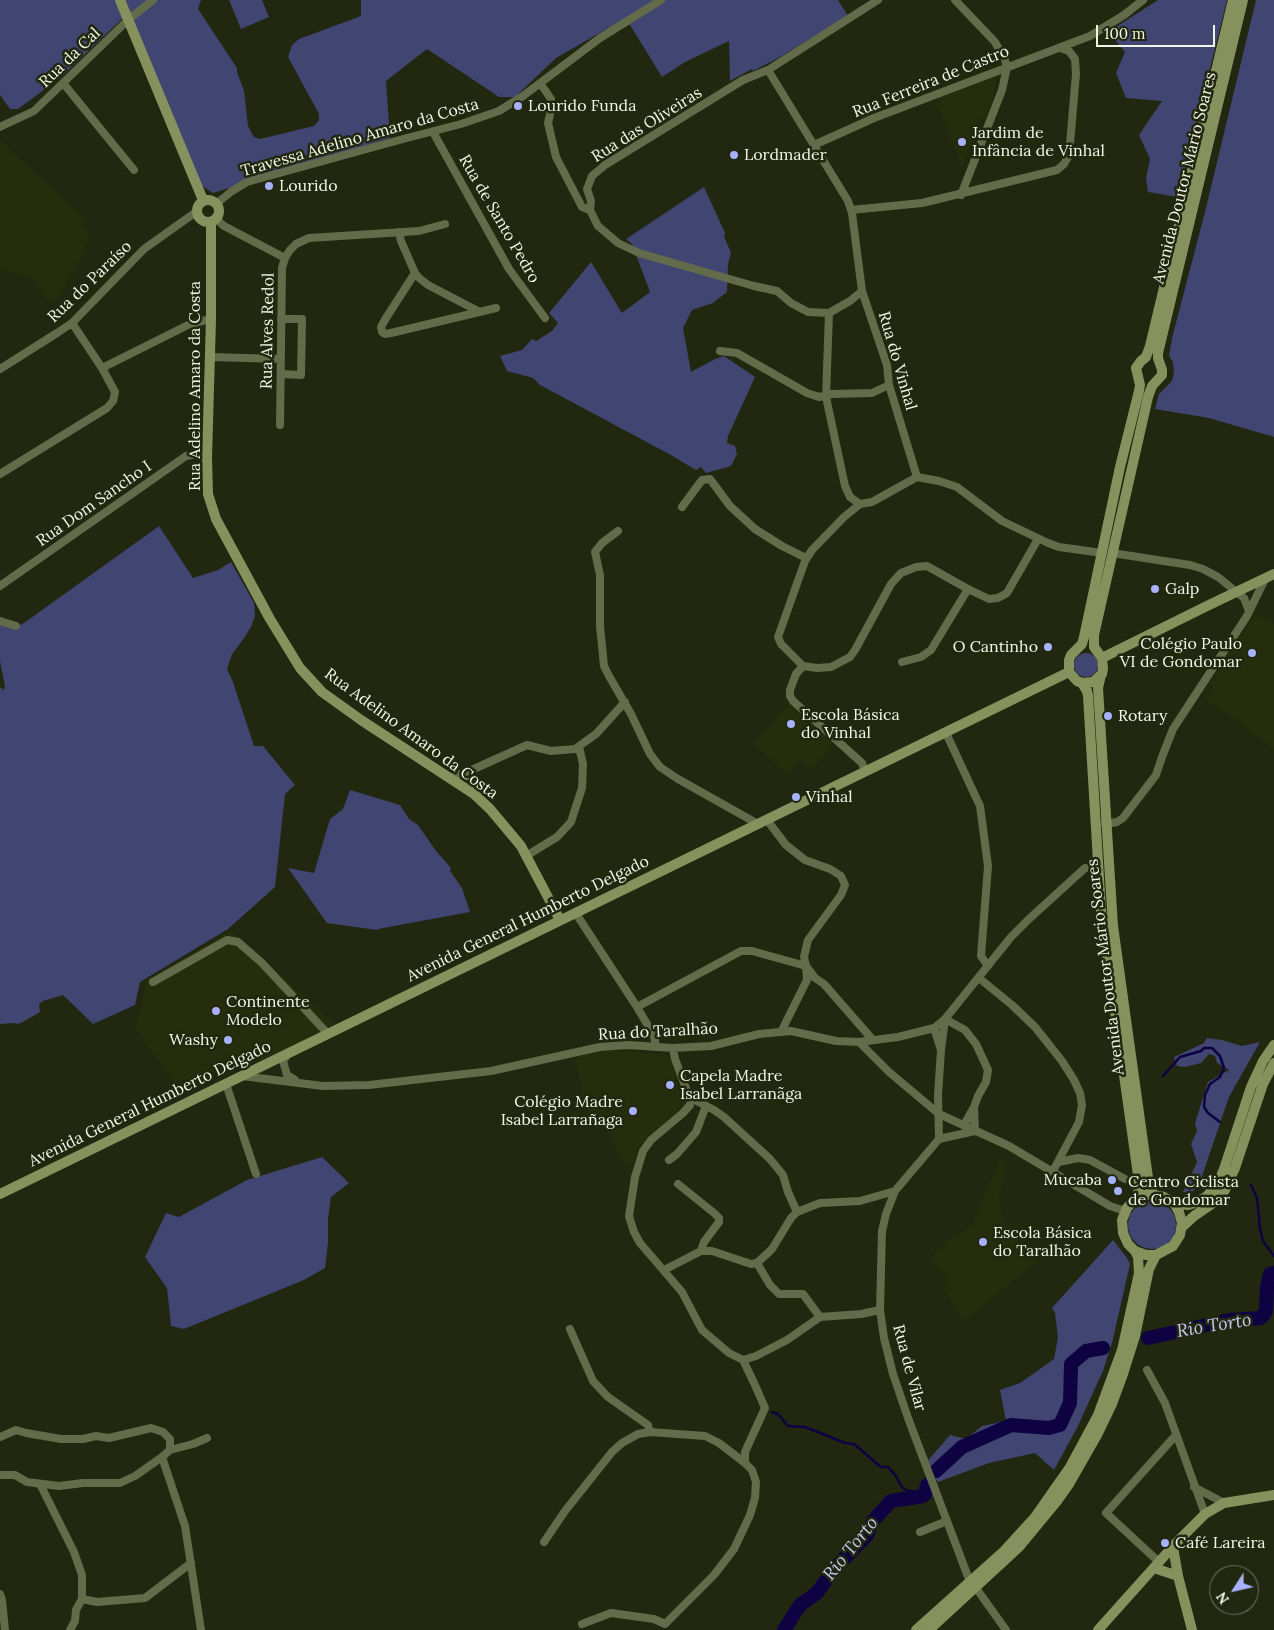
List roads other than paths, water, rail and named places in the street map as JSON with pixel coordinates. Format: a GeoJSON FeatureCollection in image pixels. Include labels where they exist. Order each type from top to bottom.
{"type":"FeatureCollection","features":[{"type":"Feature","properties":{"kind":"main road"},"geometry":{"type":"LineString","coordinates":[[120,0],[203,200]]}},
{"type":"Feature","properties":{"kind":"main road","name":"Avenida Doutor Mário Soares"},"geometry":{"type":"LineString","coordinates":[[1100,655],[1094,647],[1094,635],[1120,467],[1140,385],[1136,368],[1140,361],[1144,359],[1150,346],[1233,0]]}},
{"type":"Feature","properties":{"kind":"main road","name":"Avenida Doutor Mário Soares"},"geometry":{"type":"LineString","coordinates":[[1076,651],[1084,640],[1149,394],[1152,386],[1162,374],[1158,353],[1243,0]]}},
{"type":"Feature","properties":{"kind":"main road"},"geometry":{"type":"LineString","coordinates":[[203,200],[216,204],[219,210],[213,220],[202,221],[196,212],[197,206],[203,200]]}},
{"type":"Feature","properties":{"kind":"main road","name":"Rua Adelino Amaro da Costa"},"geometry":{"type":"LineString","coordinates":[[213,220],[207,458],[208,494],[216,519],[270,619],[300,668],[322,692],[361,720],[474,794],[490,809],[521,846],[560,920]]}},
{"type":"Feature","properties":{"kind":"main road"},"geometry":{"type":"LineString","coordinates":[[1144,359],[1152,358],[1159,363]]}},
{"type":"Feature","properties":{"kind":"main road"},"geometry":{"type":"LineString","coordinates":[[1138,377],[1148,384],[1157,382]]}},
{"type":"Feature","properties":{"kind":"main road"},"geometry":{"type":"LineString","coordinates":[[1100,655],[1270,577]]}},
{"type":"Feature","properties":{"kind":"main road"},"geometry":{"type":"LineString","coordinates":[[1082,648],[1088,648],[1100,655],[1104,669],[1102,674],[1093,682],[1082,683],[1076,681],[1069,672],[1071,655],[1082,648]]}},
{"type":"Feature","properties":{"kind":"main road","name":"Avenida General Humberto Delgado"},"geometry":{"type":"LineString","coordinates":[[0,1194],[1069,672]]}},
{"type":"Feature","properties":{"kind":"main road","name":"Avenida Doutor Mário Soares"},"geometry":{"type":"LineString","coordinates":[[1102,674],[1098,688],[1112,926],[1149,1185],[1154,1195]]}},
{"type":"Feature","properties":{"kind":"main road","name":"Avenida Doutor Mário Soares"},"geometry":{"type":"LineString","coordinates":[[1082,683],[1088,696],[1101,911],[1139,1182],[1138,1195],[1134,1200]]}},
{"type":"Feature","properties":{"kind":"main road"},"geometry":{"type":"LineString","coordinates":[[929,1630],[1035,1517],[1070,1467],[1098,1415],[1120,1356],[1139,1273],[1138,1257],[1122,1233],[1122,1220],[1126,1208],[1134,1200],[1144,1195],[1164,1197],[1174,1203],[1188,1205],[1207,1196],[1219,1181],[1251,1087],[1263,1061],[1274,1045]]}},
{"type":"Feature","properties":{"kind":"main road"},"geometry":{"type":"LineString","coordinates":[[1181,1228],[1194,1216],[1214,1203],[1225,1190],[1235,1168],[1263,1084],[1274,1063]]}},
{"type":"Feature","properties":{"kind":"main road"},"geometry":{"type":"LineString","coordinates":[[1135,1251],[1146,1255],[1156,1255],[1173,1246],[1180,1235],[1182,1223],[1174,1203]]}},
{"type":"Feature","properties":{"kind":"main road"},"geometry":{"type":"LineString","coordinates":[[916,1630],[1019,1547],[1069,1484],[1112,1404],[1134,1336],[1149,1269],[1156,1255]]}},
{"type":"Feature","properties":{"kind":"main road"},"geometry":{"type":"LineString","coordinates":[[1098,1630],[1205,1514],[1224,1503],[1274,1495]]}},
{"type":"Feature","properties":{"kind":"main road"},"geometry":{"type":"LineString","coordinates":[[1173,1547],[1178,1576],[1192,1630]]}},
{"type":"Feature","properties":{"kind":"main road"},"geometry":{"type":"LineString","coordinates":[[1157,1565],[1178,1576]]}},
{"type":"Feature","properties":{"kind":"street","name":"Rua da Cal"},"geometry":{"type":"LineString","coordinates":[[0,127],[34,111],[129,19],[153,0]]}},
{"type":"Feature","properties":{"kind":"street","name":"Travessa Adelino Amaro da Costa"},"geometry":{"type":"LineString","coordinates":[[216,204],[232,191],[248,182],[433,132],[499,111],[523,96],[600,38],[661,0]]}},
{"type":"Feature","properties":{"kind":"street","name":"Rua das Oliveiras"},"geometry":{"type":"LineString","coordinates":[[590,210],[591,201],[587,189],[592,176],[605,165],[743,80],[768,70],[878,0]]}},
{"type":"Feature","properties":{"kind":"street"},"geometry":{"type":"LineString","coordinates":[[955,0],[995,42],[1005,60],[1006,66],[1002,90],[961,195]]}},
{"type":"Feature","properties":{"kind":"street","name":"Rua Ferreira de Castro"},"geometry":{"type":"LineString","coordinates":[[814,145],[874,118],[1006,66],[1090,36],[1124,15],[1143,0]]}},
{"type":"Feature","properties":{"kind":"street"},"geometry":{"type":"LineString","coordinates":[[851,210],[922,203],[1057,170],[1070,156],[1076,74],[1075,59],[1069,51],[1060,48]]}},
{"type":"Feature","properties":{"kind":"street","name":"Rua do Vinhal"},"geometry":{"type":"LineString","coordinates":[[768,70],[848,201],[851,210],[862,291],[887,365],[889,385],[917,477]]}},
{"type":"Feature","properties":{"kind":"street"},"geometry":{"type":"LineString","coordinates":[[63,83],[134,170]]}},
{"type":"Feature","properties":{"kind":"street"},"geometry":{"type":"LineString","coordinates":[[540,83],[551,99],[548,123],[556,157],[582,207],[590,210],[598,226],[618,243],[640,254],[777,291],[791,303],[808,312],[829,313],[850,301],[862,291]]}},
{"type":"Feature","properties":{"kind":"street","name":"Rua de Santo Pedro"},"geometry":{"type":"LineString","coordinates":[[433,132],[509,269],[545,318]]}},
{"type":"Feature","properties":{"kind":"street","name":"Rua do Paraíso"},"geometry":{"type":"LineString","coordinates":[[0,369],[72,323],[144,249],[196,212]]}},
{"type":"Feature","properties":{"kind":"street"},"geometry":{"type":"LineString","coordinates":[[213,220],[285,258]]}},
{"type":"Feature","properties":{"kind":"street","name":"Rua Alves Redol"},"geometry":{"type":"LineString","coordinates":[[280,425],[282,268],[290,250],[296,244],[309,238],[419,231],[445,224]]}},
{"type":"Feature","properties":{"kind":"street"},"geometry":{"type":"LineString","coordinates":[[399,232],[415,273],[428,286],[478,311]]}},
{"type":"Feature","properties":{"kind":"street"},"geometry":{"type":"LineString","coordinates":[[415,273],[386,318],[381,327],[382,332],[391,333],[496,308]]}},
{"type":"Feature","properties":{"kind":"street"},"geometry":{"type":"LineString","coordinates":[[829,313],[826,397],[845,486],[850,497],[860,504]]}},
{"type":"Feature","properties":{"kind":"street"},"geometry":{"type":"LineString","coordinates":[[102,368],[190,324],[211,319]]}},
{"type":"Feature","properties":{"kind":"street"},"geometry":{"type":"LineString","coordinates":[[281,319],[302,319],[301,375],[281,374]]}},
{"type":"Feature","properties":{"kind":"street"},"geometry":{"type":"LineString","coordinates":[[0,474],[107,408],[113,401],[115,392],[102,368],[72,323]]}},
{"type":"Feature","properties":{"kind":"street"},"geometry":{"type":"LineString","coordinates":[[720,351],[736,353],[807,393],[820,397],[832,394],[872,393],[889,385]]}},
{"type":"Feature","properties":{"kind":"street"},"geometry":{"type":"LineString","coordinates":[[210,357],[281,359]]}},
{"type":"Feature","properties":{"kind":"street","name":"Rua Dom Sancho I"},"geometry":{"type":"LineString","coordinates":[[0,586],[186,456],[198,454],[207,458]]}},
{"type":"Feature","properties":{"kind":"street"},"geometry":{"type":"LineString","coordinates":[[1038,540],[1008,593],[998,598],[989,599],[927,566],[916,566],[901,573],[891,584],[850,657],[831,667],[803,666],[781,644],[778,637],[806,558],[812,550],[844,517],[860,504],[872,502],[917,477],[957,487],[1002,521],[1038,540],[1059,546],[1196,567],[1218,577],[1237,592],[1244,598],[1249,611]]}},
{"type":"Feature","properties":{"kind":"street"},"geometry":{"type":"LineString","coordinates":[[682,507],[702,480],[710,479],[730,506],[755,528],[782,546],[806,558]]}},
{"type":"Feature","properties":{"kind":"street"},"geometry":{"type":"LineString","coordinates":[[618,531],[602,543],[595,552],[600,576],[600,626],[604,666],[625,702],[650,754],[660,767],[678,779],[763,822],[786,845],[805,860],[830,869],[841,876],[845,885],[841,895],[808,940],[804,957],[807,980],[781,1032]]}},
{"type":"Feature","properties":{"kind":"street"},"geometry":{"type":"LineString","coordinates":[[1105,824],[1117,822],[1123,818],[1156,775],[1173,729],[1270,577]]}},
{"type":"Feature","properties":{"kind":"street"},"geometry":{"type":"LineString","coordinates":[[902,662],[921,657],[931,650],[968,589]]}},
{"type":"Feature","properties":{"kind":"street"},"geometry":{"type":"LineString","coordinates":[[0,621],[16,626]]}},
{"type":"Feature","properties":{"kind":"street"},"geometry":{"type":"LineString","coordinates":[[803,666],[796,674],[790,690],[790,696],[793,701],[862,763],[865,771]]}},
{"type":"Feature","properties":{"kind":"street"},"geometry":{"type":"LineString","coordinates":[[450,778],[527,745],[551,751],[575,749],[596,734],[625,702]]}},
{"type":"Feature","properties":{"kind":"street"},"geometry":{"type":"LineString","coordinates":[[946,733],[980,806],[988,866],[981,956],[988,966]]}},
{"type":"Feature","properties":{"kind":"street"},"geometry":{"type":"LineString","coordinates":[[526,856],[557,838],[571,822],[582,788],[583,764],[579,747]]}},
{"type":"Feature","properties":{"kind":"street","name":"Rua do Taralhão"},"geometry":{"type":"LineString","coordinates":[[242,1076],[323,1086],[370,1085],[491,1071],[600,1046],[628,1045],[673,1048],[711,1046],[759,1034],[791,1031],[836,1041],[859,1042],[898,1037],[934,1028],[945,1019],[1011,937],[1029,918],[1085,868],[1098,866]]}},
{"type":"Feature","properties":{"kind":"street"},"geometry":{"type":"LineString","coordinates":[[576,912],[638,1007],[654,1036],[656,1046]]}},
{"type":"Feature","properties":{"kind":"street"},"geometry":{"type":"LineString","coordinates":[[153,982],[227,940],[238,942],[262,963],[328,1034]]}},
{"type":"Feature","properties":{"kind":"street"},"geometry":{"type":"LineString","coordinates":[[638,1007],[741,951],[752,950],[806,966],[872,1039]]}},
{"type":"Feature","properties":{"kind":"street"},"geometry":{"type":"LineString","coordinates":[[979,978],[1035,1027],[1062,1060],[1080,1093],[1082,1105],[1080,1122],[1053,1171]]}},
{"type":"Feature","properties":{"kind":"street"},"geometry":{"type":"LineString","coordinates":[[964,1125],[986,1082],[987,1067],[976,1044],[965,1030],[945,1019],[938,1095],[939,1139],[975,1131]]}},
{"type":"Feature","properties":{"kind":"street"},"geometry":{"type":"LineString","coordinates":[[934,1028],[941,1050]]}},
{"type":"Feature","properties":{"kind":"street"},"geometry":{"type":"LineString","coordinates":[[859,1042],[889,1072],[939,1114],[1009,1146],[1115,1208],[1122,1210],[1126,1208]]}},
{"type":"Feature","properties":{"kind":"street"},"geometry":{"type":"LineString","coordinates":[[673,1048],[675,1059],[691,1098],[690,1105],[688,1109],[651,1140],[643,1151],[635,1177],[629,1216],[640,1243],[682,1292],[702,1330],[729,1353],[743,1360],[765,1408],[745,1452],[745,1463]]}},
{"type":"Feature","properties":{"kind":"street"},"geometry":{"type":"LineString","coordinates":[[288,1054],[284,1061],[287,1075],[299,1082]]}},
{"type":"Feature","properties":{"kind":"street"},"geometry":{"type":"LineString","coordinates":[[226,1084],[256,1174]]}},
{"type":"Feature","properties":{"kind":"street"},"geometry":{"type":"LineString","coordinates":[[691,1098],[724,1117],[770,1158],[783,1175],[797,1212]]}},
{"type":"Feature","properties":{"kind":"street"},"geometry":{"type":"LineString","coordinates":[[669,1160],[677,1154],[696,1132],[706,1106]]}},
{"type":"Feature","properties":{"kind":"street"},"geometry":{"type":"LineString","coordinates":[[974,1107],[975,1131]]}},
{"type":"Feature","properties":{"kind":"street","name":"Rua de Vilar"},"geometry":{"type":"LineString","coordinates":[[939,1139],[895,1192],[886,1214],[882,1231],[880,1310],[884,1338],[893,1374],[947,1522],[973,1585],[1006,1630]]}},
{"type":"Feature","properties":{"kind":"street"},"geometry":{"type":"LineString","coordinates":[[1059,1162],[1078,1158],[1090,1160],[1125,1179]]}},
{"type":"Feature","properties":{"kind":"street"},"geometry":{"type":"LineString","coordinates":[[678,1184],[718,1218],[719,1222],[704,1242],[701,1251]]}},
{"type":"Feature","properties":{"kind":"street"},"geometry":{"type":"LineString","coordinates":[[664,1270],[701,1251],[712,1251],[751,1264],[757,1263],[772,1249],[791,1218],[797,1212],[820,1204],[860,1201],[895,1192]]}},
{"type":"Feature","properties":{"kind":"street"},"geometry":{"type":"LineString","coordinates":[[1115,1208],[1122,1220]]}},
{"type":"Feature","properties":{"kind":"street"},"geometry":{"type":"LineString","coordinates":[[757,1263],[770,1285],[779,1294],[803,1294],[820,1316]]}},
{"type":"Feature","properties":{"kind":"street"},"geometry":{"type":"LineString","coordinates":[[743,1360],[756,1356],[787,1340],[820,1316],[860,1314],[880,1310]]}},
{"type":"Feature","properties":{"kind":"street"},"geometry":{"type":"LineString","coordinates":[[570,1329],[593,1381],[608,1397],[648,1425],[650,1432]]}},
{"type":"Feature","properties":{"kind":"street"},"geometry":{"type":"LineString","coordinates":[[1147,1370],[1165,1403],[1205,1514]]}},
{"type":"Feature","properties":{"kind":"street"},"geometry":{"type":"LineString","coordinates":[[0,1437],[16,1430],[61,1439],[83,1439],[96,1436],[109,1438],[151,1428],[163,1432],[170,1439],[170,1450]]}},
{"type":"Feature","properties":{"kind":"street"},"geometry":{"type":"LineString","coordinates":[[544,1542],[565,1510],[612,1452],[638,1434],[650,1432],[705,1436],[719,1443],[745,1463],[755,1476],[755,1498],[750,1515],[734,1549],[714,1575],[665,1624],[654,1619],[611,1613],[582,1624]]}},
{"type":"Feature","properties":{"kind":"street"},"geometry":{"type":"LineString","coordinates":[[1157,1565],[1106,1513],[1176,1435]]}},
{"type":"Feature","properties":{"kind":"street"},"geometry":{"type":"LineString","coordinates":[[0,1475],[15,1475],[27,1482],[59,1486],[120,1482],[134,1476],[170,1450],[208,1438]]}},
{"type":"Feature","properties":{"kind":"street"},"geometry":{"type":"LineString","coordinates":[[162,1457],[185,1526],[201,1630]]}},
{"type":"Feature","properties":{"kind":"street"},"geometry":{"type":"LineString","coordinates":[[40,1484],[74,1552],[82,1574],[82,1599],[76,1610],[75,1621],[70,1630]]}},
{"type":"Feature","properties":{"kind":"street"},"geometry":{"type":"LineString","coordinates":[[1194,1487],[1224,1503]]}},
{"type":"Feature","properties":{"kind":"street"},"geometry":{"type":"LineString","coordinates":[[920,1532],[947,1522]]}},
{"type":"Feature","properties":{"kind":"street"},"geometry":{"type":"LineString","coordinates":[[82,1599],[97,1602],[145,1598],[191,1563]]}},
{"type":"Feature","properties":{"kind":"street"},"geometry":{"type":"LineString","coordinates":[[0,1594],[5,1630]]}},
{"type":"Feature","properties":{"kind":"waterway"},"geometry":{"type":"LineString","coordinates":[[1163,1076],[1180,1057],[1201,1051],[1204,1048],[1212,1048],[1220,1056],[1224,1068],[1220,1077],[1210,1084],[1205,1095],[1204,1107],[1208,1113],[1220,1122]]}},
{"type":"Feature","properties":{"kind":"waterway"},"geometry":{"type":"LineString","coordinates":[[1251,1185],[1257,1198],[1263,1241],[1274,1256]]}},
{"type":"Feature","properties":{"kind":"waterway","name":"Rio Torto"},"geometry":{"type":"LineString","coordinates":[[1148,1338],[1229,1320],[1261,1318],[1266,1311],[1270,1274],[1274,1273]]}},
{"type":"Feature","properties":{"kind":"waterway","name":"Rio Torto"},"geometry":{"type":"LineString","coordinates":[[936,1471],[962,1447],[1011,1425],[1049,1428],[1060,1425],[1070,1403],[1071,1364],[1086,1351],[1103,1348]]}},
{"type":"Feature","properties":{"kind":"waterway"},"geometry":{"type":"LineString","coordinates":[[772,1412],[778,1414],[788,1426],[805,1427],[845,1443],[854,1444],[881,1467],[888,1467],[906,1490],[917,1493],[926,1491]]}},
{"type":"Feature","properties":{"kind":"waterway","name":"Rio Torto"},"geometry":{"type":"LineString","coordinates":[[784,1630],[800,1605],[817,1593],[834,1569],[867,1535],[873,1521],[891,1501],[923,1496],[927,1485]]}},
{"type":"Feature","properties":{"kind":"place","name":"Lourido Funda"},"geometry":{"type":"Point","coordinates":[518,106]}},
{"type":"Feature","properties":{"kind":"place","name":"Jardim de Infância de Vinhal"},"geometry":{"type":"Point","coordinates":[962,142]}},
{"type":"Feature","properties":{"kind":"place","name":"Lordmader"},"geometry":{"type":"Point","coordinates":[734,155]}},
{"type":"Feature","properties":{"kind":"place","name":"Lourido"},"geometry":{"type":"Point","coordinates":[269,186]}},
{"type":"Feature","properties":{"kind":"place","name":"Galp"},"geometry":{"type":"Point","coordinates":[1155,589]}},
{"type":"Feature","properties":{"kind":"place","name":"O Cantinho"},"geometry":{"type":"Point","coordinates":[1048,647]}},
{"type":"Feature","properties":{"kind":"place","name":"Colégio Paulo VI de Gondomar"},"geometry":{"type":"Point","coordinates":[1252,653]}},
{"type":"Feature","properties":{"kind":"place","name":"Rotary"},"geometry":{"type":"Point","coordinates":[1108,716]}},
{"type":"Feature","properties":{"kind":"place","name":"Escola Básica do Vinhal"},"geometry":{"type":"Point","coordinates":[791,724]}},
{"type":"Feature","properties":{"kind":"place","name":"Vinhal"},"geometry":{"type":"Point","coordinates":[796,797]}},
{"type":"Feature","properties":{"kind":"place","name":"Continente Modelo"},"geometry":{"type":"Point","coordinates":[216,1011]}},
{"type":"Feature","properties":{"kind":"place","name":"Washy"},"geometry":{"type":"Point","coordinates":[228,1040]}},
{"type":"Feature","properties":{"kind":"place","name":"Capela Madre Isabel Larranãga"},"geometry":{"type":"Point","coordinates":[670,1085]}},
{"type":"Feature","properties":{"kind":"place","name":"Colégio Madre Isabel Larrañaga"},"geometry":{"type":"Point","coordinates":[633,1111]}},
{"type":"Feature","properties":{"kind":"place","name":"Mucaba"},"geometry":{"type":"Point","coordinates":[1112,1180]}},
{"type":"Feature","properties":{"kind":"place","name":"Centro Ciclista de Gondomar"},"geometry":{"type":"Point","coordinates":[1118,1191]}},
{"type":"Feature","properties":{"kind":"place","name":"Escola Básica do Taralhão"},"geometry":{"type":"Point","coordinates":[983,1242]}},
{"type":"Feature","properties":{"kind":"place","name":"Café Lareira"},"geometry":{"type":"Point","coordinates":[1165,1543]}}]}
